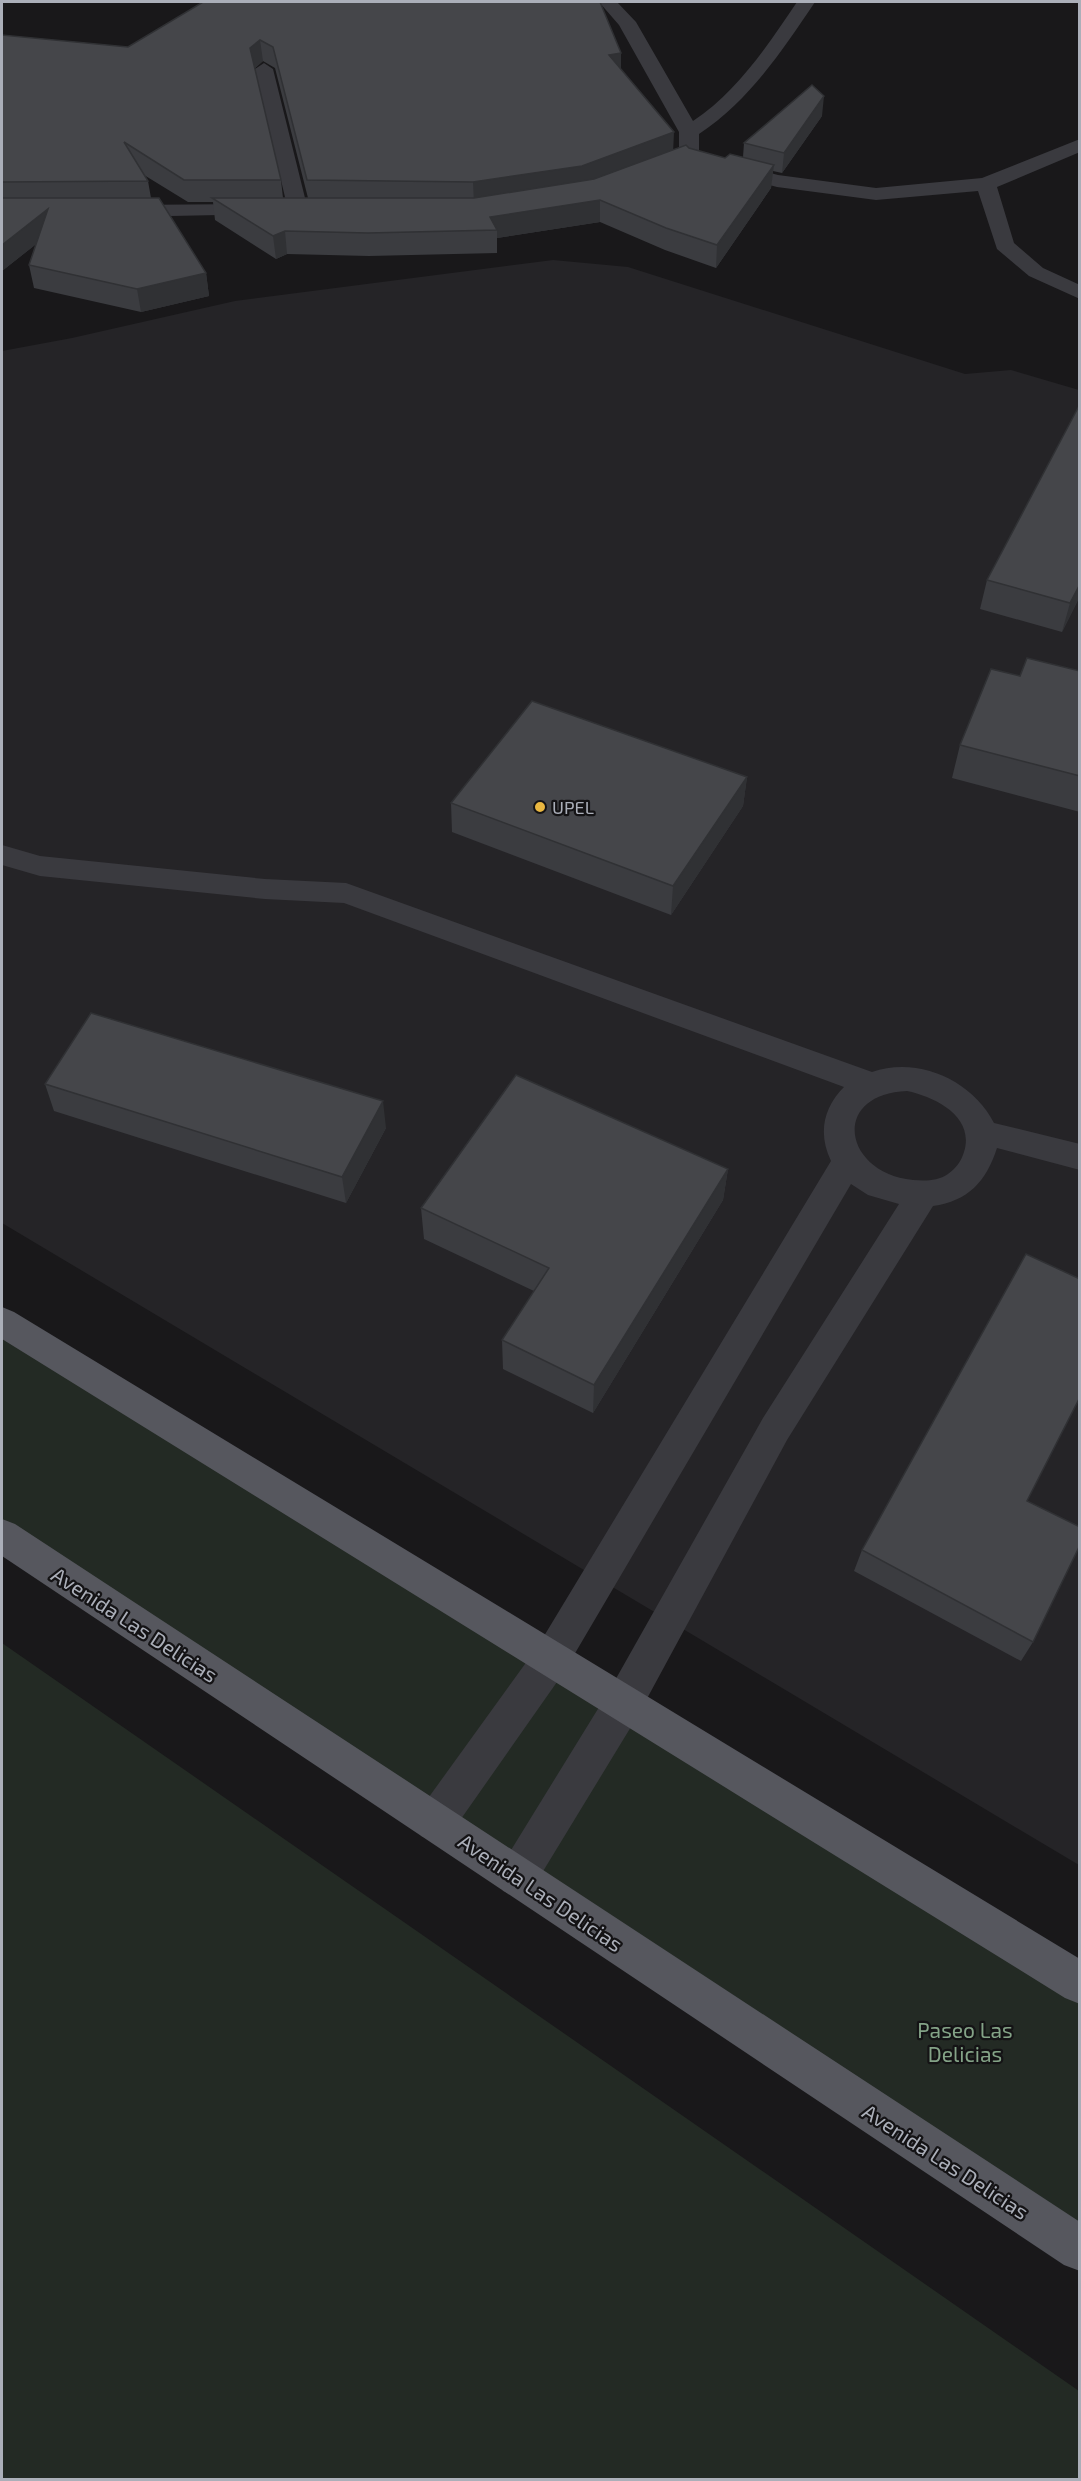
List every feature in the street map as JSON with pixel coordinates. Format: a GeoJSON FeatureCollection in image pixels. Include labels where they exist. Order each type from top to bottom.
{"type":"FeatureCollection","features":[{"type":"Feature","properties":{"kind":"main road"},"geometry":{"type":"LineString","coordinates":[[2,1322],[1080,1983]]}},
{"type":"Feature","properties":{"kind":"main road","name":"Avenida Las Delicias"},"geometry":{"type":"LineString","coordinates":[[2,1536],[1080,2249]]}},
{"type":"Feature","properties":{"kind":"street"},"geometry":{"type":"LineString","coordinates":[[608,2],[627,22],[689,132],[689,158]]}},
{"type":"Feature","properties":{"kind":"street"},"geometry":{"type":"LineString","coordinates":[[689,132],[717,111],[768,59],[806,2]]}},
{"type":"Feature","properties":{"kind":"street"},"geometry":{"type":"LineString","coordinates":[[264,69],[298,210]]}},
{"type":"Feature","properties":{"kind":"street"},"geometry":{"type":"LineString","coordinates":[[638,176],[689,158],[777,182],[876,194],[986,184],[1080,145]]}},
{"type":"Feature","properties":{"kind":"street"},"geometry":{"type":"LineString","coordinates":[[986,184],[1005,245],[1036,272],[1080,292]]}},
{"type":"Feature","properties":{"kind":"street"},"geometry":{"type":"LineString","coordinates":[[108,211],[321,210]]}},
{"type":"Feature","properties":{"kind":"street"},"geometry":{"type":"LineString","coordinates":[[2,855],[40,866],[265,889],[346,893],[871,1084]]}},
{"type":"Feature","properties":{"kind":"street"},"geometry":{"type":"LineString","coordinates":[[898,1079],[926,1082],[952,1093],[971,1110],[982,1132],[982,1154],[971,1174],[951,1189],[923,1194],[894,1191],[867,1179],[848,1161],[838,1138],[839,1116],[851,1097],[871,1084],[898,1079]]}},
{"type":"Feature","properties":{"kind":"street"},"geometry":{"type":"LineString","coordinates":[[982,1132],[1080,1157]]}},
{"type":"Feature","properties":{"kind":"street"},"geometry":{"type":"LineString","coordinates":[[435,1822],[551,1659],[848,1161]]}},
{"type":"Feature","properties":{"kind":"street"},"geometry":{"type":"LineString","coordinates":[[517,1877],[623,1704],[775,1429],[923,1194]]}},
{"type":"Feature","properties":{"kind":"shaded area","name":"UPEL"},"geometry":{"type":"Polygon","coordinates":[[[553,260],[628,267],[965,374],[1011,370],[1079,390],[1079,1865],[2,1223],[2,351],[72,338],[235,301],[553,260]]]}},
{"type":"Feature","properties":{"kind":"green space","name":"Paseo Las Delicias"},"geometry":{"type":"Polygon","coordinates":[[[2,1322],[1079,1983],[1079,2249],[2,1536],[2,1322]]]}},
{"type":"Feature","properties":{"kind":"green space"},"geometry":{"type":"Polygon","coordinates":[[[2,1643],[1079,2391],[1079,2479],[2,2479],[2,1643]]]}},
{"type":"Feature","properties":{"kind":"building"},"geometry":{"type":"Polygon","coordinates":[[[203,2],[600,2],[621,53],[609,55],[674,132],[582,166],[473,182],[307,180],[273,47],[260,40],[250,48],[281,180],[184,180],[124,142],[148,181],[2,182],[2,35],[128,47],[203,2]]]}},
{"type":"Feature","properties":{"kind":"building"},"geometry":{"type":"Polygon","coordinates":[[[812,85],[824,96],[784,153],[744,143],[812,85]]]}},
{"type":"Feature","properties":{"kind":"building"},"geometry":{"type":"Polygon","coordinates":[[[686,145],[689,148],[725,158],[730,154],[774,165],[717,245],[666,228],[600,200],[490,217],[497,230],[368,233],[285,231],[273,236],[212,198],[474,198],[594,179],[686,145]]]}},
{"type":"Feature","properties":{"kind":"building"},"geometry":{"type":"Polygon","coordinates":[[[2,198],[159,198],[206,273],[137,289],[29,265],[48,209],[2,245],[2,198]]]}},
{"type":"Feature","properties":{"kind":"building"},"geometry":{"type":"Polygon","coordinates":[[[1080,404],[1080,584],[1070,603],[987,580],[1080,404]]]}},
{"type":"Feature","properties":{"kind":"building"},"geometry":{"type":"Polygon","coordinates":[[[1027,658],[1080,671],[1080,776],[960,745],[991,669],[1020,676],[1027,658]]]}},
{"type":"Feature","properties":{"kind":"building"},"geometry":{"type":"Polygon","coordinates":[[[532,701],[747,777],[673,886],[451,803],[532,701]]]}},
{"type":"Feature","properties":{"kind":"building"},"geometry":{"type":"Polygon","coordinates":[[[91,1013],[383,1101],[342,1177],[45,1084],[91,1013]]]}},
{"type":"Feature","properties":{"kind":"building"},"geometry":{"type":"Polygon","coordinates":[[[516,1075],[728,1169],[594,1385],[502,1340],[549,1268],[421,1208],[516,1075]]]}},
{"type":"Feature","properties":{"kind":"building"},"geometry":{"type":"Polygon","coordinates":[[[1026,1254],[1080,1279],[1080,1397],[1027,1501],[1080,1527],[1080,1545],[1033,1642],[862,1550],[1026,1254]]]}},
{"type":"Feature","properties":{"kind":"place","name":"UPEL"},"geometry":{"type":"Point","coordinates":[540,807]}}]}
